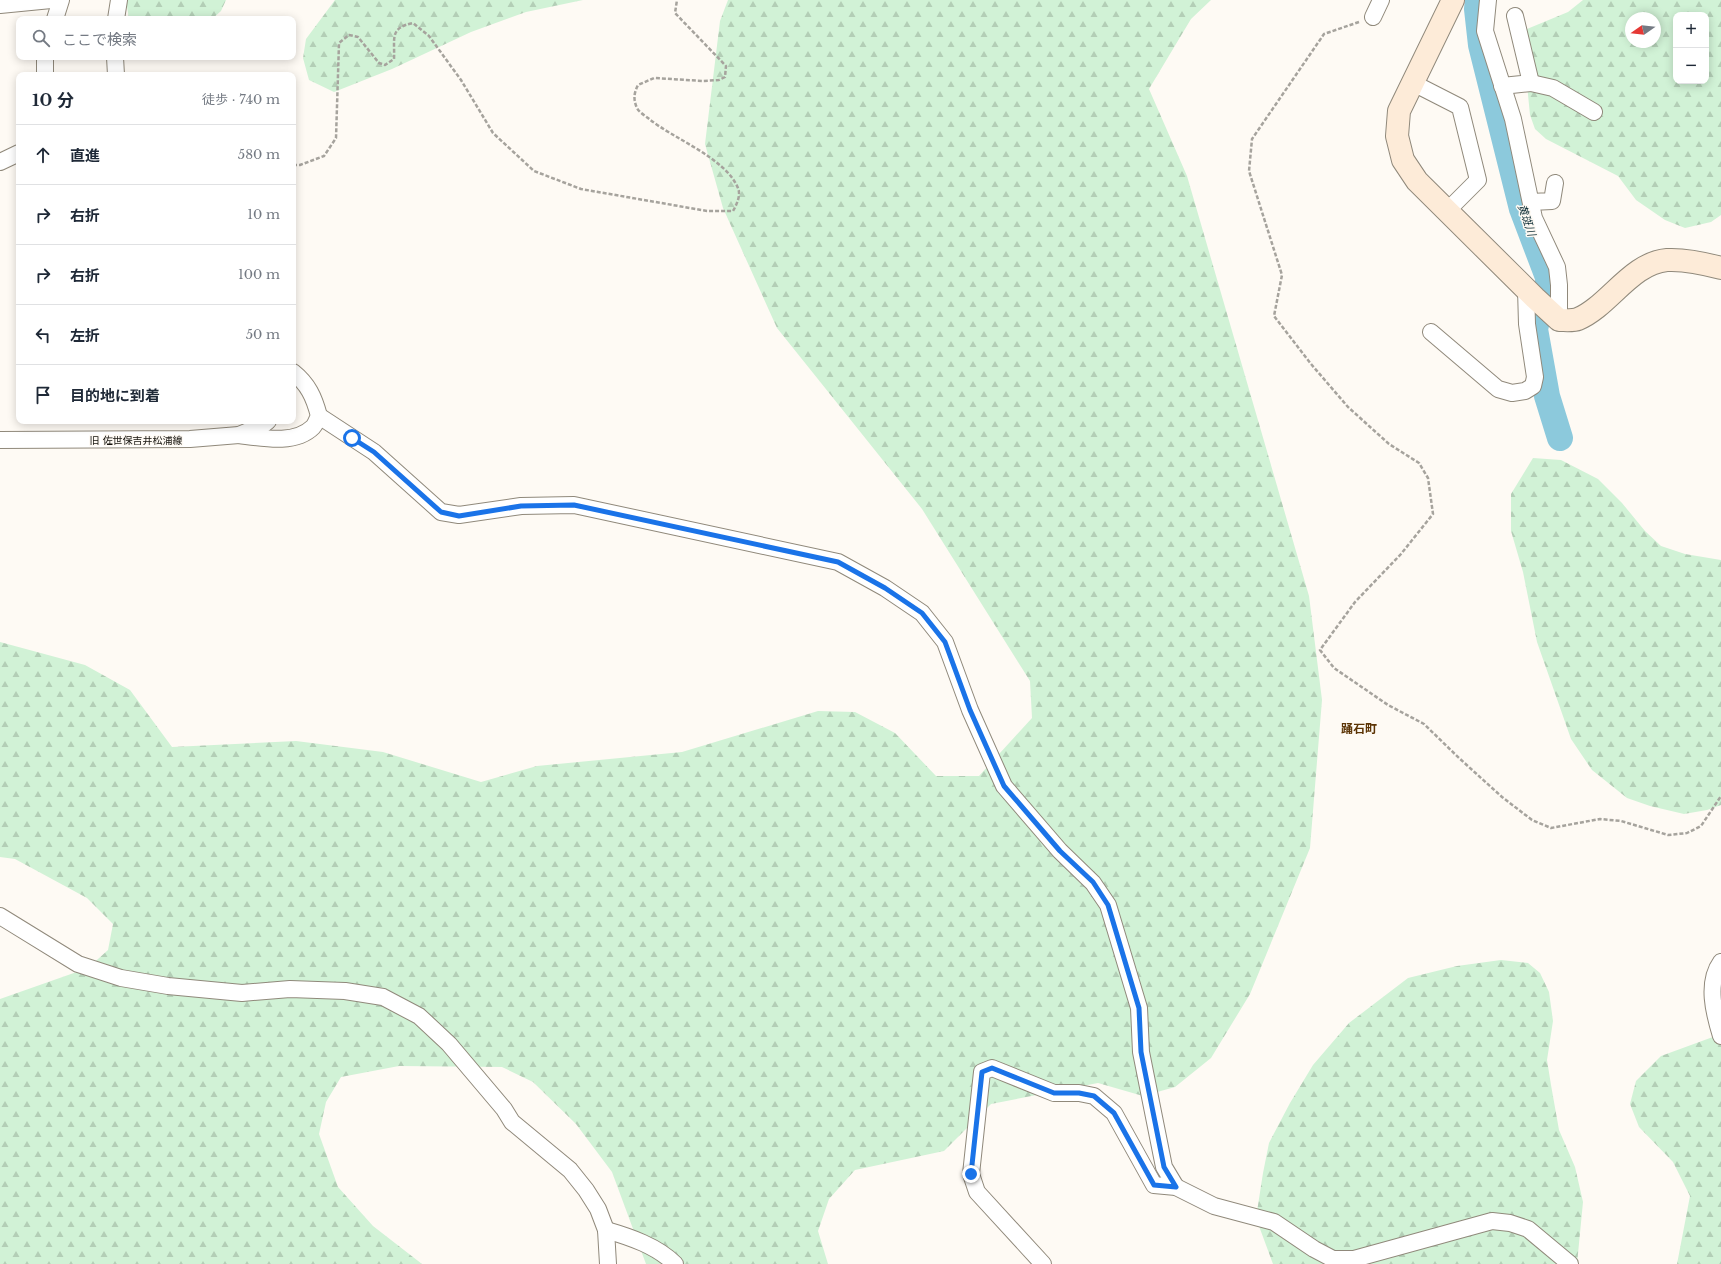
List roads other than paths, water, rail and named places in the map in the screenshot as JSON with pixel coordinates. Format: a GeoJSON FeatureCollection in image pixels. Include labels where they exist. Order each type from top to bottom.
{"type":"FeatureCollection","features":[{"type":"Feature","properties":{"kind":"street"},"geometry":{"type":"LineString","coordinates":[[0,6],[51,0]]}},
{"type":"Feature","properties":{"kind":"street"},"geometry":{"type":"LineString","coordinates":[[56,16],[61,0]]}},
{"type":"Feature","properties":{"kind":"street"},"geometry":{"type":"LineString","coordinates":[[116,16],[119,0]]}},
{"type":"Feature","properties":{"kind":"street"},"geometry":{"type":"LineString","coordinates":[[1373,17],[1381,0]]}},
{"type":"Feature","properties":{"kind":"street"},"geometry":{"type":"LineString","coordinates":[[1453,0],[1399,111],[1397,136],[1403,160],[1417,181],[1526,290],[1560,320],[1577,320],[1589,312],[1641,269],[1665,260],[1691,260],[1721,268]]}},
{"type":"Feature","properties":{"kind":"street"},"geometry":{"type":"LineString","coordinates":[[1488,0],[1485,31],[1513,119],[1534,218],[1557,267],[1560,285],[1560,320]]}},
{"type":"Feature","properties":{"kind":"street"},"geometry":{"type":"LineString","coordinates":[[1516,16],[1531,83]]}},
{"type":"Feature","properties":{"kind":"street"},"geometry":{"type":"LineString","coordinates":[[45,60],[45,72]]}},
{"type":"Feature","properties":{"kind":"street"},"geometry":{"type":"LineString","coordinates":[[115,60],[116,72]]}},
{"type":"Feature","properties":{"kind":"street"},"geometry":{"type":"LineString","coordinates":[[1413,82],[1460,107],[1478,180],[1447,211]]}},
{"type":"Feature","properties":{"kind":"street"},"geometry":{"type":"LineString","coordinates":[[1502,86],[1531,83],[1552,88],[1594,112]]}},
{"type":"Feature","properties":{"kind":"street"},"geometry":{"type":"LineString","coordinates":[[0,162],[16,154]]}},
{"type":"Feature","properties":{"kind":"street"},"geometry":{"type":"LineString","coordinates":[[1531,202],[1552,201],[1555,183]]}},
{"type":"Feature","properties":{"kind":"street"},"geometry":{"type":"LineString","coordinates":[[1431,332],[1498,389],[1512,393],[1525,391],[1533,386],[1535,377],[1526,324],[1526,290]]}},
{"type":"Feature","properties":{"kind":"street"},"geometry":{"type":"LineString","coordinates":[[296,375],[309,387],[319,416],[374,452],[441,512],[459,516],[521,506],[574,505],[838,562],[885,588],[922,613],[945,642],[970,710],[1004,786],[1060,851],[1093,882],[1108,905],[1139,1008],[1141,1052],[1164,1167],[1176,1187]]}},
{"type":"Feature","properties":{"kind":"street"},"geometry":{"type":"LineString","coordinates":[[240,435],[271,440],[288,438],[305,433],[313,426],[319,416]]}},
{"type":"Feature","properties":{"kind":"street","name":"旧 佐世保吉井松浦線"},"geometry":{"type":"LineString","coordinates":[[0,440],[190,440],[240,435],[264,424]]}},
{"type":"Feature","properties":{"kind":"street"},"geometry":{"type":"LineString","coordinates":[[0,916],[78,964],[121,978],[168,986],[242,993],[290,989],[345,991],[383,997],[419,1016],[448,1044],[504,1109],[512,1122],[570,1170],[586,1190],[598,1209],[606,1230],[608,1264]]}},
{"type":"Feature","properties":{"kind":"street"},"geometry":{"type":"LineString","coordinates":[[1721,962],[1714,975],[1713,1003],[1721,1036]]}},
{"type":"Feature","properties":{"kind":"street"},"geometry":{"type":"LineString","coordinates":[[1043,1264],[977,1192],[971,1174],[982,1072],[992,1068],[1054,1093],[1079,1093],[1094,1096],[1114,1113],[1154,1185],[1176,1187],[1214,1206],[1274,1222],[1314,1249],[1333,1259],[1354,1259],[1492,1222],[1510,1223],[1528,1229],[1570,1264]]}},
{"type":"Feature","properties":{"kind":"street"},"geometry":{"type":"LineString","coordinates":[[606,1230],[621,1234],[664,1253],[675,1264]]}},
{"type":"Feature","properties":{"kind":"waterway","name":"黄斑川"},"geometry":{"type":"LineString","coordinates":[[1478,0],[1477,9],[1481,45],[1522,209],[1549,280],[1543,296],[1535,329],[1547,396],[1560,438]]}},
{"type":"Feature","properties":{"kind":"district","name":"踊石町"},"geometry":{"type":"Point","coordinates":[1359,728]}}]}
